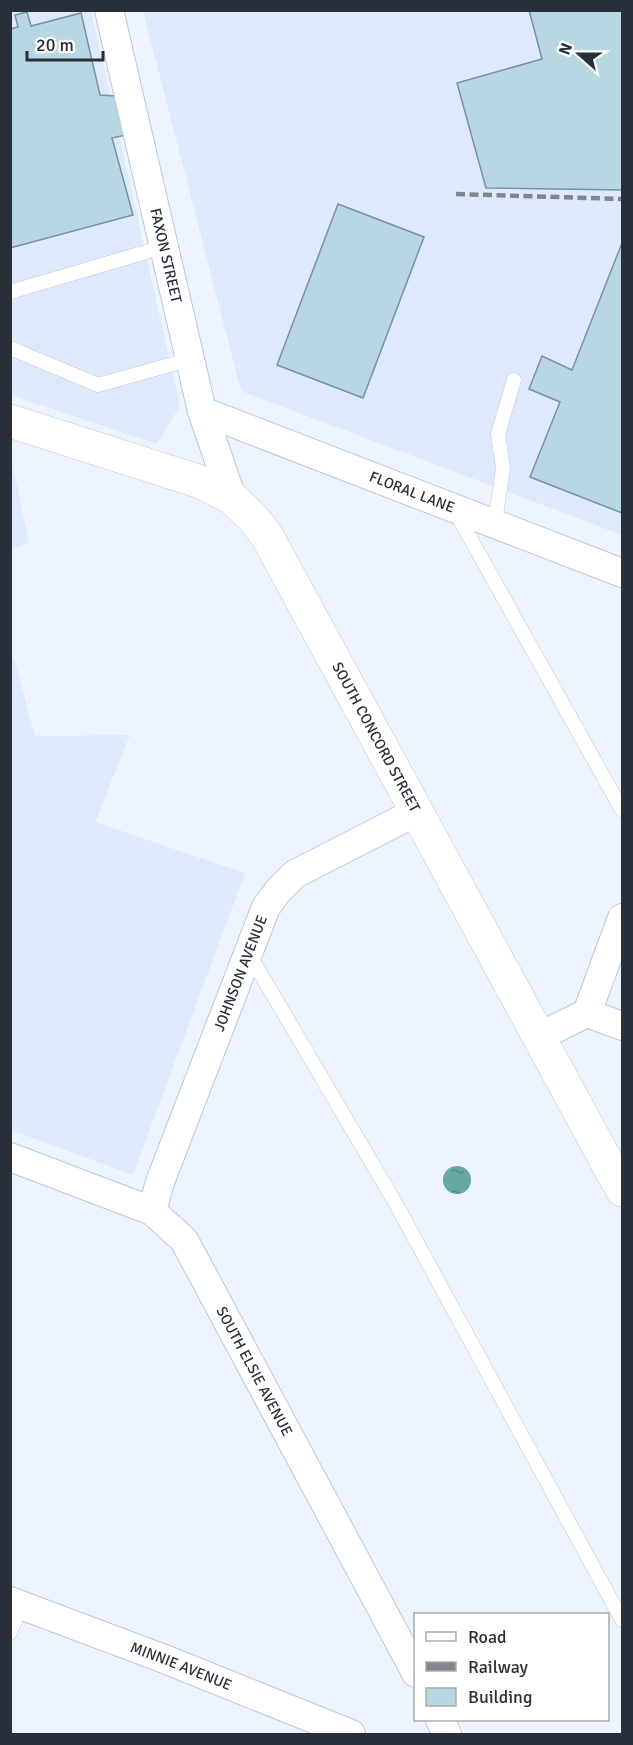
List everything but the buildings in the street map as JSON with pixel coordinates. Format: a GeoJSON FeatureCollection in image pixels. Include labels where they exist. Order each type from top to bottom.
{"type":"FeatureCollection","features":[{"type":"Feature","properties":{"kind":"street","name":"FAXON STREET"},"geometry":{"type":"LineString","coordinates":[[109,10],[186,348],[191,359],[202,411],[232,498]]}},
{"type":"Feature","properties":{"kind":"street","name":"FLORAL LANE"},"geometry":{"type":"LineString","coordinates":[[202,411],[495,522],[622,573]]}},
{"type":"Feature","properties":{"kind":"street","name":"SOUTH CONCORD STREET"},"geometry":{"type":"LineString","coordinates":[[10,421],[201,482],[232,498],[252,517],[267,536],[622,1190]]}},
{"type":"Feature","properties":{"kind":"street","name":"JOHNSON AVENUE"},"geometry":{"type":"LineString","coordinates":[[152,1211],[160,1182],[266,907],[295,874],[418,811]]}},
{"type":"Feature","properties":{"kind":"street"},"geometry":{"type":"LineString","coordinates":[[538,1036],[587,1013],[622,918]]}},
{"type":"Feature","properties":{"kind":"street"},"geometry":{"type":"LineString","coordinates":[[587,1013],[622,1026]]}},
{"type":"Feature","properties":{"kind":"street","name":"SOUTH ELSIE AVENUE"},"geometry":{"type":"LineString","coordinates":[[10,1157],[152,1211],[184,1240],[414,1669]]}},
{"type":"Feature","properties":{"kind":"street","name":"MINNIE AVENUE"},"geometry":{"type":"LineString","coordinates":[[16,1603],[167,1660],[351,1734]]}},
{"type":"Feature","properties":{"kind":"lane"},"geometry":{"type":"LineString","coordinates":[[10,292],[163,247]]}},
{"type":"Feature","properties":{"kind":"lane"},"geometry":{"type":"LineString","coordinates":[[10,348],[98,385],[191,359]]}},
{"type":"Feature","properties":{"kind":"lane"},"geometry":{"type":"LineString","coordinates":[[495,522],[503,469],[498,434],[514,380]]}},
{"type":"Feature","properties":{"kind":"lane"},"geometry":{"type":"LineString","coordinates":[[453,507],[622,810]]}},
{"type":"Feature","properties":{"kind":"lane"},"geometry":{"type":"LineString","coordinates":[[248,952],[396,1204],[622,1620]]}},
{"type":"Feature","properties":{"kind":"lane"},"geometry":{"type":"LineString","coordinates":[[10,1633],[16,1603]]}},
{"type":"Feature","properties":{"kind":"shaded area"},"geometry":{"type":"Polygon","coordinates":[[[11,11],[91,11],[180,406],[157,444],[11,395],[11,11]]]}},
{"type":"Feature","properties":{"kind":"shaded area"},"geometry":{"type":"Polygon","coordinates":[[[143,11],[622,11],[622,535],[241,391],[143,11]]]}},
{"type":"Feature","properties":{"kind":"shaded area"},"geometry":{"type":"Polygon","coordinates":[[[10,453],[29,542],[11,550],[10,550],[10,453]]]}},
{"type":"Feature","properties":{"kind":"shaded area"},"geometry":{"type":"Polygon","coordinates":[[[10,644],[35,736],[130,735],[95,822],[245,873],[133,1175],[11,1130],[10,644]]]}},
{"type":"Feature","properties":{"kind":"water"},"geometry":{"type":"Polygon","coordinates":[[[457,1166],[467,1170],[471,1180],[467,1190],[457,1194],[447,1190],[443,1180],[447,1170],[457,1166]]]}},
{"type":"Feature","properties":{"kind":"railway"},"geometry":{"type":"LineString","coordinates":[[456,194],[622,199]]}}]}
